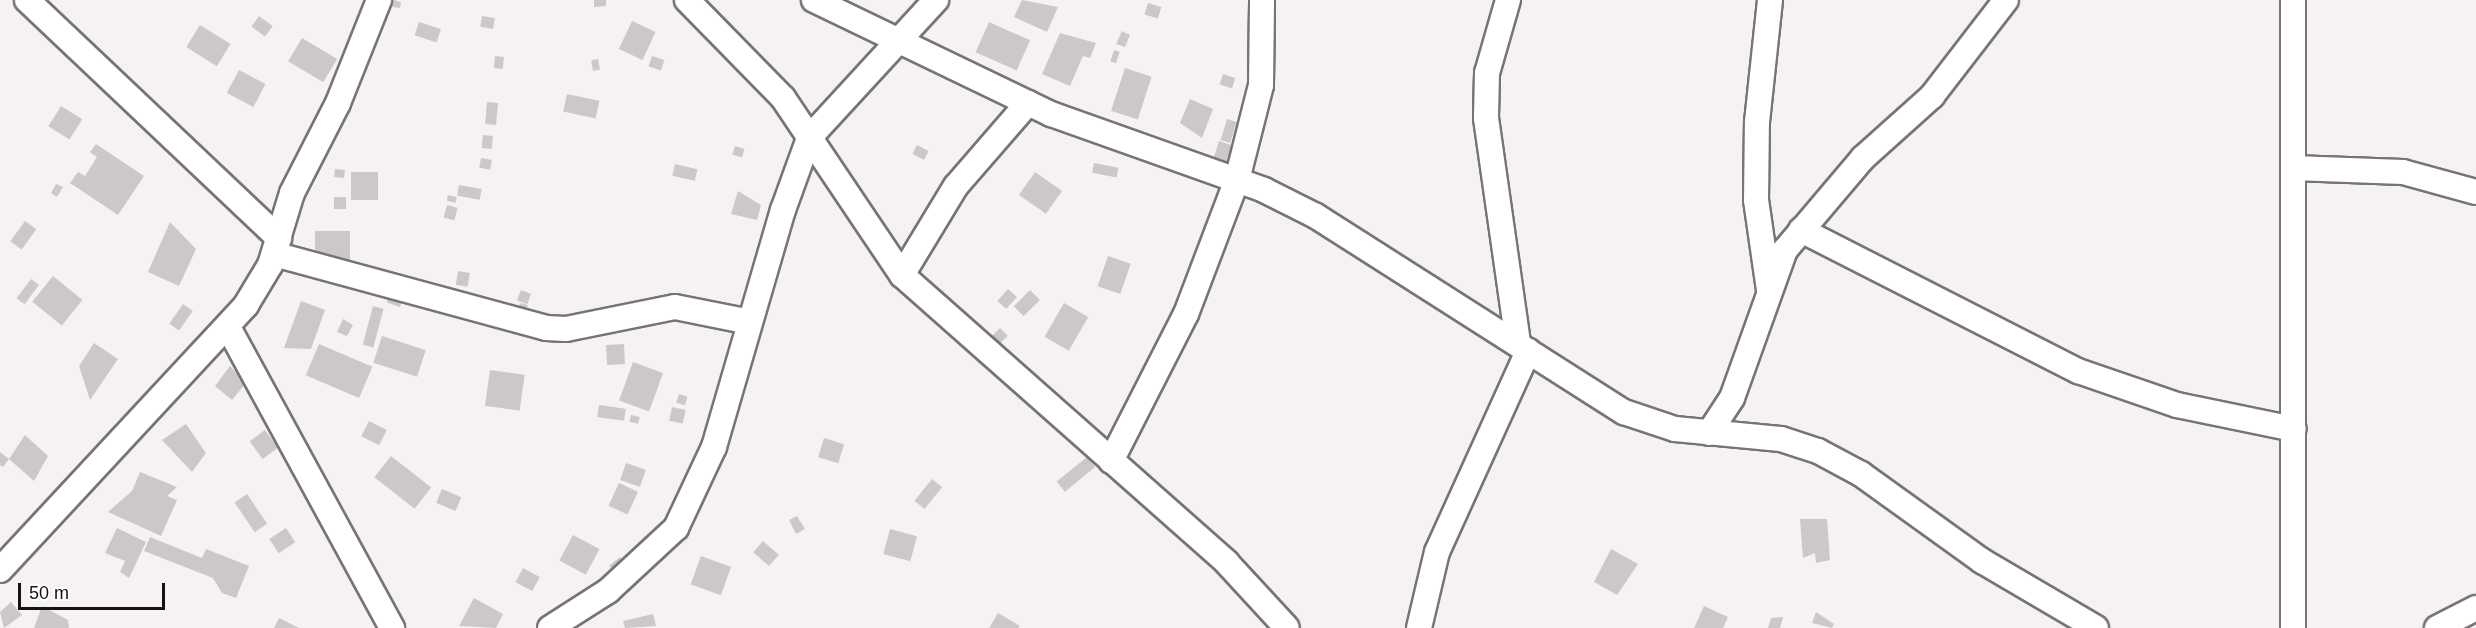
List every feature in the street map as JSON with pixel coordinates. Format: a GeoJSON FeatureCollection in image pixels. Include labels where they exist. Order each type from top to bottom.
{"type":"FeatureCollection","features":[{"type":"Feature","properties":{"kind":"street"},"geometry":{"type":"LineString","coordinates":[[27,0],[277,246],[546,328],[566,329],[675,307],[750,322]]}},
{"type":"Feature","properties":{"kind":"street"},"geometry":{"type":"LineString","coordinates":[[0,570],[228,327],[277,246],[295,186],[338,103],[379,0]]}},
{"type":"Feature","properties":{"kind":"street"},"geometry":{"type":"LineString","coordinates":[[687,0],[769,80],[902,275],[1227,563],[1287,628]]}},
{"type":"Feature","properties":{"kind":"street"},"geometry":{"type":"LineString","coordinates":[[814,0],[900,39],[1028,103],[1237,180],[1316,216],[1624,412],[1675,429],[1781,439],[1818,451],[1861,474],[1982,561],[2096,628]]}},
{"type":"Feature","properties":{"kind":"street"},"geometry":{"type":"LineString","coordinates":[[550,628],[608,591],[676,528],[710,458],[750,322],[809,138],[936,0]]}},
{"type":"Feature","properties":{"kind":"street"},"geometry":{"type":"LineString","coordinates":[[1111,461],[1146,401],[1186,314],[1237,180],[1262,85],[1262,0]]}},
{"type":"Feature","properties":{"kind":"street"},"geometry":{"type":"LineString","coordinates":[[1419,628],[1437,552],[1523,347],[1486,118],[1487,73],[1508,0]]}},
{"type":"Feature","properties":{"kind":"street"},"geometry":{"type":"LineString","coordinates":[[1769,292],[1756,200],[1757,122],[1770,0]]}},
{"type":"Feature","properties":{"kind":"street"},"geometry":{"type":"LineString","coordinates":[[1709,433],[1732,398],[1785,250],[1863,158],[1905,126],[1932,96],[2006,0]]}},
{"type":"Feature","properties":{"kind":"street"},"geometry":{"type":"LineString","coordinates":[[2293,0],[2293,628]]}},
{"type":"Feature","properties":{"kind":"street"},"geometry":{"type":"LineString","coordinates":[[902,275],[956,186],[1028,103]]}},
{"type":"Feature","properties":{"kind":"street"},"geometry":{"type":"LineString","coordinates":[[2293,168],[2403,172],[2476,192]]}},
{"type":"Feature","properties":{"kind":"street"},"geometry":{"type":"LineString","coordinates":[[1801,230],[2078,371],[2177,405],[2294,429]]}},
{"type":"Feature","properties":{"kind":"street"},"geometry":{"type":"LineString","coordinates":[[228,327],[392,628]]}},
{"type":"Feature","properties":{"kind":"street"},"geometry":{"type":"LineString","coordinates":[[2437,628],[2476,608]]}},
{"type":"Feature","properties":{"kind":"building"},"geometry":{"type":"Polygon","coordinates":[[[394,0],[401,2],[400,8],[392,7],[394,0]]]}},
{"type":"Feature","properties":{"kind":"building"},"geometry":{"type":"Polygon","coordinates":[[[594,0],[606,0],[606,6],[594,7],[594,0]]]}},
{"type":"Feature","properties":{"kind":"building"},"geometry":{"type":"Polygon","coordinates":[[[1022,0],[1058,7],[1047,32],[1014,17],[1022,0]]]}},
{"type":"Feature","properties":{"kind":"building"},"geometry":{"type":"Polygon","coordinates":[[[1148,3],[1161,7],[1158,19],[1144,14],[1148,3]]]}},
{"type":"Feature","properties":{"kind":"building"},"geometry":{"type":"Polygon","coordinates":[[[259,16],[273,26],[265,37],[251,27],[259,16]]]}},
{"type":"Feature","properties":{"kind":"building"},"geometry":{"type":"Polygon","coordinates":[[[482,16],[495,18],[493,29],[480,27],[482,16]]]}},
{"type":"Feature","properties":{"kind":"building"},"geometry":{"type":"Polygon","coordinates":[[[632,21],[656,32],[642,60],[619,49],[632,21]]]}},
{"type":"Feature","properties":{"kind":"building"},"geometry":{"type":"Polygon","coordinates":[[[419,22],[441,29],[437,42],[415,35],[419,22]]]}},
{"type":"Feature","properties":{"kind":"building"},"geometry":{"type":"Polygon","coordinates":[[[989,22],[1030,40],[1017,70],[976,52],[989,22]]]}},
{"type":"Feature","properties":{"kind":"building"},"geometry":{"type":"Polygon","coordinates":[[[200,25],[231,44],[217,66],[186,47],[200,25]]]}},
{"type":"Feature","properties":{"kind":"building"},"geometry":{"type":"Polygon","coordinates":[[[1122,31],[1130,35],[1125,47],[1116,44],[1122,31]]]}},
{"type":"Feature","properties":{"kind":"building"},"geometry":{"type":"Polygon","coordinates":[[[1060,33],[1096,43],[1090,58],[1083,56],[1070,86],[1042,74],[1060,33]]]}},
{"type":"Feature","properties":{"kind":"building"},"geometry":{"type":"Polygon","coordinates":[[[302,38],[337,59],[323,82],[288,61],[302,38]]]}},
{"type":"Feature","properties":{"kind":"building"},"geometry":{"type":"Polygon","coordinates":[[[1114,50],[1120,52],[1116,63],[1110,61],[1114,50]]]}},
{"type":"Feature","properties":{"kind":"building"},"geometry":{"type":"Polygon","coordinates":[[[495,56],[504,57],[503,69],[494,68],[495,56]]]}},
{"type":"Feature","properties":{"kind":"building"},"geometry":{"type":"Polygon","coordinates":[[[652,56],[664,60],[661,70],[649,66],[652,56]]]}},
{"type":"Feature","properties":{"kind":"building"},"geometry":{"type":"Polygon","coordinates":[[[598,59],[600,70],[593,71],[591,60],[598,59]]]}},
{"type":"Feature","properties":{"kind":"building"},"geometry":{"type":"Polygon","coordinates":[[[1125,68],[1152,77],[1138,119],[1111,111],[1125,68]]]}},
{"type":"Feature","properties":{"kind":"building"},"geometry":{"type":"Polygon","coordinates":[[[239,70],[265,84],[253,107],[227,93],[239,70]]]}},
{"type":"Feature","properties":{"kind":"building"},"geometry":{"type":"Polygon","coordinates":[[[1223,74],[1235,78],[1232,88],[1220,84],[1223,74]]]}},
{"type":"Feature","properties":{"kind":"building"},"geometry":{"type":"Polygon","coordinates":[[[567,94],[599,101],[596,118],[563,112],[567,94]]]}},
{"type":"Feature","properties":{"kind":"building"},"geometry":{"type":"Polygon","coordinates":[[[1190,99],[1213,109],[1202,138],[1180,123],[1190,99]]]}},
{"type":"Feature","properties":{"kind":"building"},"geometry":{"type":"Polygon","coordinates":[[[487,102],[498,103],[496,125],[485,124],[487,102]]]}},
{"type":"Feature","properties":{"kind":"building"},"geometry":{"type":"Polygon","coordinates":[[[61,106],[82,119],[69,140],[48,126],[61,106]]]}},
{"type":"Feature","properties":{"kind":"building"},"geometry":{"type":"Polygon","coordinates":[[[1227,119],[1237,122],[1230,143],[1221,140],[1227,119]]]}},
{"type":"Feature","properties":{"kind":"building"},"geometry":{"type":"Polygon","coordinates":[[[483,135],[493,136],[492,149],[482,148],[483,135]]]}},
{"type":"Feature","properties":{"kind":"building"},"geometry":{"type":"Polygon","coordinates":[[[1219,141],[1234,146],[1227,167],[1212,162],[1219,141]]]}},
{"type":"Feature","properties":{"kind":"building"},"geometry":{"type":"Polygon","coordinates":[[[96,144],[144,176],[118,215],[70,183],[78,172],[85,176],[97,157],[90,152],[96,144]]]}},
{"type":"Feature","properties":{"kind":"building"},"geometry":{"type":"Polygon","coordinates":[[[917,145],[929,151],[924,160],[912,154],[917,145]]]}},
{"type":"Feature","properties":{"kind":"building"},"geometry":{"type":"Polygon","coordinates":[[[735,146],[745,149],[742,158],[732,155],[735,146]]]}},
{"type":"Feature","properties":{"kind":"building"},"geometry":{"type":"Polygon","coordinates":[[[481,158],[492,160],[490,170],[479,168],[481,158]]]}},
{"type":"Feature","properties":{"kind":"building"},"geometry":{"type":"Polygon","coordinates":[[[1094,163],[1119,168],[1117,178],[1092,173],[1094,163]]]}},
{"type":"Feature","properties":{"kind":"building"},"geometry":{"type":"Polygon","coordinates":[[[675,164],[697,169],[695,181],[672,176],[675,164]]]}},
{"type":"Feature","properties":{"kind":"building"},"geometry":{"type":"Polygon","coordinates":[[[335,169],[345,170],[344,178],[334,177],[335,169]]]}},
{"type":"Feature","properties":{"kind":"building"},"geometry":{"type":"Polygon","coordinates":[[[351,172],[378,172],[378,200],[351,200],[351,172]]]}},
{"type":"Feature","properties":{"kind":"building"},"geometry":{"type":"Polygon","coordinates":[[[1035,172],[1062,191],[1046,214],[1019,195],[1035,172]]]}},
{"type":"Feature","properties":{"kind":"building"},"geometry":{"type":"Polygon","coordinates":[[[56,184],[63,187],[57,197],[51,193],[56,184]]]}},
{"type":"Feature","properties":{"kind":"building"},"geometry":{"type":"Polygon","coordinates":[[[459,185],[482,189],[480,200],[457,196],[459,185]]]}},
{"type":"Feature","properties":{"kind":"building"},"geometry":{"type":"Polygon","coordinates":[[[738,191],[761,205],[757,220],[731,214],[738,191]]]}},
{"type":"Feature","properties":{"kind":"building"},"geometry":{"type":"Polygon","coordinates":[[[448,195],[457,197],[455,203],[447,201],[448,195]]]}},
{"type":"Feature","properties":{"kind":"building"},"geometry":{"type":"Polygon","coordinates":[[[334,197],[346,197],[346,209],[334,209],[334,197]]]}},
{"type":"Feature","properties":{"kind":"building"},"geometry":{"type":"Polygon","coordinates":[[[447,205],[458,208],[454,220],[444,218],[447,205]]]}},
{"type":"Feature","properties":{"kind":"building"},"geometry":{"type":"Polygon","coordinates":[[[25,221],[36,229],[22,249],[10,241],[25,221]]]}},
{"type":"Feature","properties":{"kind":"building"},"geometry":{"type":"Polygon","coordinates":[[[170,222],[196,249],[179,286],[148,272],[170,222]]]}},
{"type":"Feature","properties":{"kind":"building"},"geometry":{"type":"Polygon","coordinates":[[[315,231],[350,231],[350,261],[315,261],[315,231]]]}},
{"type":"Feature","properties":{"kind":"building"},"geometry":{"type":"Polygon","coordinates":[[[1108,256],[1131,264],[1120,294],[1098,286],[1108,256]]]}},
{"type":"Feature","properties":{"kind":"building"},"geometry":{"type":"Polygon","coordinates":[[[458,271],[470,273],[468,287],[456,285],[458,271]]]}},
{"type":"Feature","properties":{"kind":"building"},"geometry":{"type":"Polygon","coordinates":[[[53,276],[83,300],[62,326],[32,302],[53,276]]]}},
{"type":"Feature","properties":{"kind":"building"},"geometry":{"type":"Polygon","coordinates":[[[31,279],[39,285],[25,304],[17,298],[31,279]]]}},
{"type":"Feature","properties":{"kind":"building"},"geometry":{"type":"Polygon","coordinates":[[[1008,289],[1017,297],[1006,309],[997,301],[1008,289]]]}},
{"type":"Feature","properties":{"kind":"building"},"geometry":{"type":"Polygon","coordinates":[[[521,290],[531,294],[527,304],[517,300],[521,290]]]}},
{"type":"Feature","properties":{"kind":"building"},"geometry":{"type":"Polygon","coordinates":[[[1030,290],[1040,300],[1024,316],[1014,306],[1030,290]]]}},
{"type":"Feature","properties":{"kind":"building"},"geometry":{"type":"Polygon","coordinates":[[[391,291],[404,296],[400,307],[387,302],[391,291]]]}},
{"type":"Feature","properties":{"kind":"building"},"geometry":{"type":"Polygon","coordinates":[[[301,301],[325,310],[311,349],[284,348],[301,301]]]}},
{"type":"Feature","properties":{"kind":"building"},"geometry":{"type":"Polygon","coordinates":[[[520,303],[528,305],[526,312],[518,310],[520,303]]]}},
{"type":"Feature","properties":{"kind":"building"},"geometry":{"type":"Polygon","coordinates":[[[1064,303],[1088,317],[1069,351],[1044,337],[1064,303]]]}},
{"type":"Feature","properties":{"kind":"building"},"geometry":{"type":"Polygon","coordinates":[[[183,304],[193,311],[179,331],[169,324],[183,304]]]}},
{"type":"Feature","properties":{"kind":"building"},"geometry":{"type":"Polygon","coordinates":[[[373,306],[384,309],[373,347],[363,345],[373,306]]]}},
{"type":"Feature","properties":{"kind":"building"},"geometry":{"type":"Polygon","coordinates":[[[343,319],[353,325],[347,336],[337,332],[343,319]]]}},
{"type":"Feature","properties":{"kind":"building"},"geometry":{"type":"Polygon","coordinates":[[[1000,328],[1008,336],[999,345],[991,337],[1000,328]]]}},
{"type":"Feature","properties":{"kind":"building"},"geometry":{"type":"Polygon","coordinates":[[[382,336],[426,350],[417,377],[373,363],[382,336]]]}},
{"type":"Feature","properties":{"kind":"building"},"geometry":{"type":"Polygon","coordinates":[[[94,343],[118,359],[90,400],[79,366],[94,343]]]}},
{"type":"Feature","properties":{"kind":"building"},"geometry":{"type":"Polygon","coordinates":[[[319,344],[372,367],[359,398],[306,375],[319,344]]]}},
{"type":"Feature","properties":{"kind":"building"},"geometry":{"type":"Polygon","coordinates":[[[624,344],[625,364],[607,365],[606,345],[624,344]]]}},
{"type":"Feature","properties":{"kind":"building"},"geometry":{"type":"Polygon","coordinates":[[[633,362],[663,373],[649,411],[619,401],[633,362]]]}},
{"type":"Feature","properties":{"kind":"building"},"geometry":{"type":"Polygon","coordinates":[[[230,366],[246,383],[232,400],[215,386],[230,366]]]}},
{"type":"Feature","properties":{"kind":"building"},"geometry":{"type":"Polygon","coordinates":[[[490,370],[525,375],[520,411],[485,406],[490,370]]]}},
{"type":"Feature","properties":{"kind":"building"},"geometry":{"type":"Polygon","coordinates":[[[679,394],[688,397],[685,405],[676,403],[679,394]]]}},
{"type":"Feature","properties":{"kind":"building"},"geometry":{"type":"Polygon","coordinates":[[[599,405],[626,409],[624,421],[597,417],[599,405]]]}},
{"type":"Feature","properties":{"kind":"building"},"geometry":{"type":"Polygon","coordinates":[[[672,407],[686,410],[683,424],[669,421],[672,407]]]}},
{"type":"Feature","properties":{"kind":"building"},"geometry":{"type":"Polygon","coordinates":[[[631,415],[640,417],[638,424],[629,422],[631,415]]]}},
{"type":"Feature","properties":{"kind":"building"},"geometry":{"type":"Polygon","coordinates":[[[369,421],[387,430],[379,445],[361,436],[369,421]]]}},
{"type":"Feature","properties":{"kind":"building"},"geometry":{"type":"Polygon","coordinates":[[[186,424],[206,453],[192,472],[162,440],[186,424]]]}},
{"type":"Feature","properties":{"kind":"building"},"geometry":{"type":"Polygon","coordinates":[[[265,430],[278,448],[263,459],[250,441],[265,430]]]}},
{"type":"Feature","properties":{"kind":"building"},"geometry":{"type":"Polygon","coordinates":[[[25,435],[48,456],[34,481],[9,459],[25,435]]]}},
{"type":"Feature","properties":{"kind":"building"},"geometry":{"type":"Polygon","coordinates":[[[824,438],[844,444],[838,463],[818,457],[824,438]]]}},
{"type":"Feature","properties":{"kind":"building"},"geometry":{"type":"Polygon","coordinates":[[[0,452],[9,459],[3,467],[0,465],[0,452]]]}},
{"type":"Feature","properties":{"kind":"building"},"geometry":{"type":"Polygon","coordinates":[[[391,456],[431,487],[415,509],[374,477],[391,456]]]}},
{"type":"Feature","properties":{"kind":"building"},"geometry":{"type":"Polygon","coordinates":[[[1087,457],[1095,467],[1065,492],[1057,482],[1087,457]]]}},
{"type":"Feature","properties":{"kind":"building"},"geometry":{"type":"Polygon","coordinates":[[[626,463],[646,470],[640,487],[620,480],[626,463]]]}},
{"type":"Feature","properties":{"kind":"building"},"geometry":{"type":"Polygon","coordinates":[[[140,472],[177,487],[167,496],[177,500],[161,536],[108,512],[132,491],[140,472]]]}},
{"type":"Feature","properties":{"kind":"building"},"geometry":{"type":"Polygon","coordinates":[[[932,479],[942,487],[924,509],[914,501],[932,479]]]}},
{"type":"Feature","properties":{"kind":"building"},"geometry":{"type":"Polygon","coordinates":[[[619,483],[638,492],[627,515],[608,506],[619,483]]]}},
{"type":"Feature","properties":{"kind":"building"},"geometry":{"type":"Polygon","coordinates":[[[442,489],[461,497],[455,511],[436,503],[442,489]]]}},
{"type":"Feature","properties":{"kind":"building"},"geometry":{"type":"Polygon","coordinates":[[[247,494],[267,524],[255,532],[235,502],[247,494]]]}},
{"type":"Feature","properties":{"kind":"building"},"geometry":{"type":"Polygon","coordinates":[[[797,516],[805,529],[796,534],[789,520],[797,516]]]}},
{"type":"Feature","properties":{"kind":"building"},"geometry":{"type":"Polygon","coordinates":[[[1800,519],[1827,519],[1830,560],[1816,563],[1815,553],[1803,558],[1800,519]]]}},
{"type":"Feature","properties":{"kind":"building"},"geometry":{"type":"Polygon","coordinates":[[[117,528],[146,542],[129,578],[120,572],[125,561],[105,553],[117,528]]]}},
{"type":"Feature","properties":{"kind":"building"},"geometry":{"type":"Polygon","coordinates":[[[286,528],[295,542],[278,553],[269,539],[286,528]]]}},
{"type":"Feature","properties":{"kind":"building"},"geometry":{"type":"Polygon","coordinates":[[[890,529],[917,536],[910,561],[883,554],[890,529]]]}},
{"type":"Feature","properties":{"kind":"building"},"geometry":{"type":"Polygon","coordinates":[[[573,535],[599,549],[586,575],[559,561],[573,535]]]}},
{"type":"Feature","properties":{"kind":"building"},"geometry":{"type":"Polygon","coordinates":[[[150,537],[202,558],[206,549],[249,566],[236,598],[222,593],[213,578],[144,551],[150,537]]]}},
{"type":"Feature","properties":{"kind":"building"},"geometry":{"type":"Polygon","coordinates":[[[763,541],[779,555],[769,566],[753,552],[763,541]]]}},
{"type":"Feature","properties":{"kind":"building"},"geometry":{"type":"Polygon","coordinates":[[[1611,549],[1638,564],[1617,595],[1594,582],[1611,549]]]}},
{"type":"Feature","properties":{"kind":"building"},"geometry":{"type":"Polygon","coordinates":[[[701,556],[731,567],[721,595],[691,584],[701,556]]]}},
{"type":"Feature","properties":{"kind":"building"},"geometry":{"type":"Polygon","coordinates":[[[620,557],[628,567],[617,576],[609,566],[620,557]]]}},
{"type":"Feature","properties":{"kind":"building"},"geometry":{"type":"Polygon","coordinates":[[[523,568],[540,577],[532,591],[515,582],[523,568]]]}},
{"type":"Feature","properties":{"kind":"building"},"geometry":{"type":"Polygon","coordinates":[[[474,598],[503,614],[496,628],[459,626],[474,598]]]}},
{"type":"Feature","properties":{"kind":"building"},"geometry":{"type":"Polygon","coordinates":[[[11,602],[22,615],[4,628],[0,612],[11,602]]]}},
{"type":"Feature","properties":{"kind":"building"},"geometry":{"type":"Polygon","coordinates":[[[42,606],[68,620],[69,628],[34,628],[42,606]]]}},
{"type":"Feature","properties":{"kind":"building"},"geometry":{"type":"Polygon","coordinates":[[[1704,606],[1728,617],[1723,628],[1694,628],[1704,606]]]}},
{"type":"Feature","properties":{"kind":"building"},"geometry":{"type":"Polygon","coordinates":[[[1816,612],[1834,624],[1832,628],[1812,623],[1816,612]]]}},
{"type":"Feature","properties":{"kind":"building"},"geometry":{"type":"Polygon","coordinates":[[[998,613],[1020,626],[1018,628],[989,628],[998,613]]]}},
{"type":"Feature","properties":{"kind":"building"},"geometry":{"type":"Polygon","coordinates":[[[653,614],[656,626],[625,628],[623,621],[653,614]]]}},
{"type":"Feature","properties":{"kind":"building"},"geometry":{"type":"Polygon","coordinates":[[[1783,617],[1780,628],[1768,628],[1771,618],[1783,617]]]}},
{"type":"Feature","properties":{"kind":"building"},"geometry":{"type":"Polygon","coordinates":[[[279,618],[299,628],[274,628],[279,618]]]}}]}
